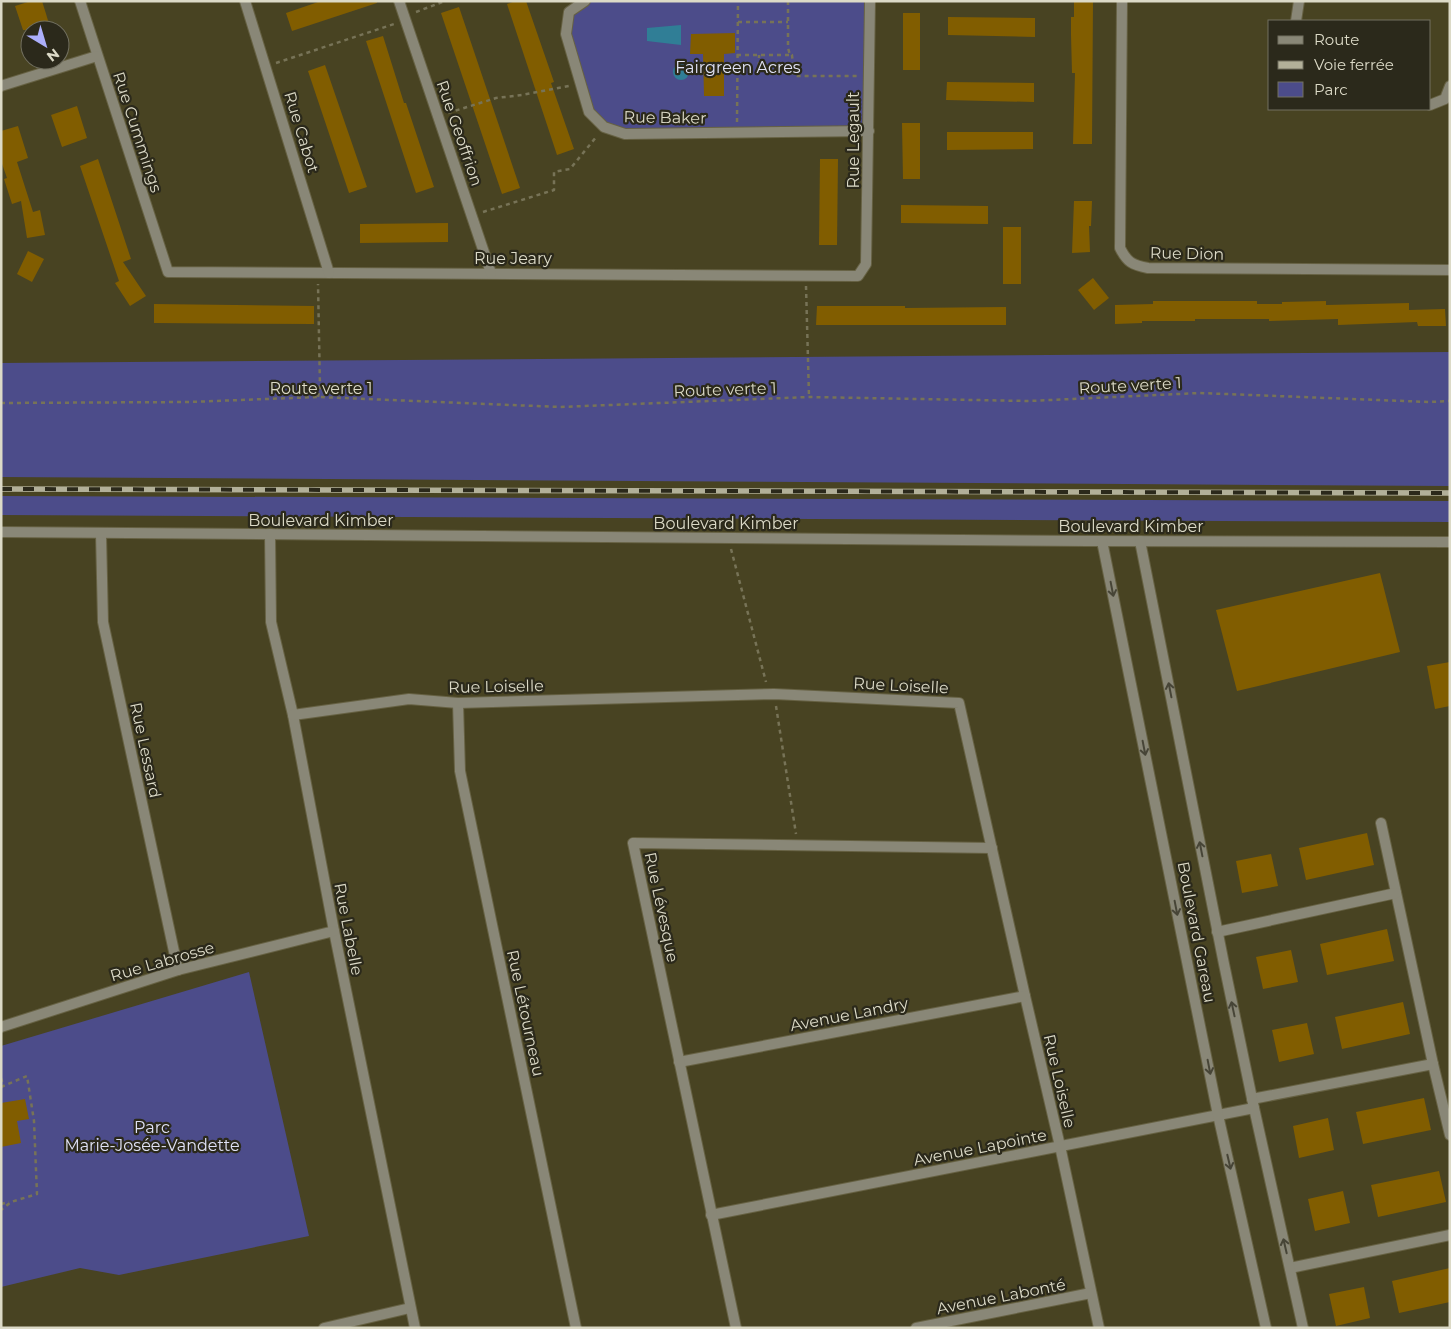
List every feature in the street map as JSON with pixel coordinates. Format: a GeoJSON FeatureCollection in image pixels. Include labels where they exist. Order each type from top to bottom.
{"type":"FeatureCollection","features":[{"type":"Feature","properties":{"kind":"street","name":"Rue Cummings"},"geometry":{"type":"LineString","coordinates":[[80,1],[168,272]]}},
{"type":"Feature","properties":{"kind":"street","name":"Rue Cabot"},"geometry":{"type":"LineString","coordinates":[[245,1],[329,272]]}},
{"type":"Feature","properties":{"kind":"street","name":"Rue Geoffrion"},"geometry":{"type":"LineString","coordinates":[[399,1],[491,273]]}},
{"type":"Feature","properties":{"kind":"street","name":"Rue Baker"},"geometry":{"type":"LineString","coordinates":[[585,1],[570,12],[566,34],[589,112],[604,127],[625,134],[869,131]]}},
{"type":"Feature","properties":{"kind":"street","name":"Rue Legault"},"geometry":{"type":"LineString","coordinates":[[858,276],[866,264],[870,1]]}},
{"type":"Feature","properties":{"kind":"street","name":"Rue Dion"},"geometry":{"type":"LineString","coordinates":[[1122,1],[1120,248],[1125,258],[1134,265],[1148,268],[1450,270]]}},
{"type":"Feature","properties":{"kind":"street"},"geometry":{"type":"LineString","coordinates":[[1296,20],[1299,1]]}},
{"type":"Feature","properties":{"kind":"street"},"geometry":{"type":"LineString","coordinates":[[1,86],[97,56]]}},
{"type":"Feature","properties":{"kind":"street"},"geometry":{"type":"LineString","coordinates":[[1431,105],[1445,99],[1450,86]]}},
{"type":"Feature","properties":{"kind":"street","name":"Rue Jeary"},"geometry":{"type":"LineString","coordinates":[[168,272],[806,274],[858,276]]}},
{"type":"Feature","properties":{"kind":"street","name":"Boulevard Kimber"},"geometry":{"type":"LineString","coordinates":[[1,532],[1450,542]]}},
{"type":"Feature","properties":{"kind":"street","name":"Rue Lessard"},"geometry":{"type":"LineString","coordinates":[[101,534],[103,622],[178,970]]}},
{"type":"Feature","properties":{"kind":"street","name":"Rue Labelle"},"geometry":{"type":"LineString","coordinates":[[270,534],[271,622],[294,716],[334,930],[415,1328]]}},
{"type":"Feature","properties":{"kind":"street","name":"Boulevard Gareau"},"geometry":{"type":"LineString","coordinates":[[1102,541],[1218,1114],[1266,1328]]}},
{"type":"Feature","properties":{"kind":"street","name":"Boulevard Gareau"},"geometry":{"type":"LineString","coordinates":[[1140,541],[1217,932],[1303,1328]]}},
{"type":"Feature","properties":{"kind":"street","name":"Rue Loiselle"},"geometry":{"type":"LineString","coordinates":[[294,716],[409,699],[458,703],[772,695],[959,703],[1060,1146],[1099,1328]]}},
{"type":"Feature","properties":{"kind":"street","name":"Rue Létourneau"},"geometry":{"type":"LineString","coordinates":[[458,703],[460,771],[576,1328]]}},
{"type":"Feature","properties":{"kind":"street"},"geometry":{"type":"LineString","coordinates":[[1381,823],[1450,1135]]}},
{"type":"Feature","properties":{"kind":"street","name":"Rue Lévesque"},"geometry":{"type":"LineString","coordinates":[[736,1328],[633,843],[992,848]]}},
{"type":"Feature","properties":{"kind":"street"},"geometry":{"type":"LineString","coordinates":[[1217,932],[1396,893]]}},
{"type":"Feature","properties":{"kind":"street","name":"Rue Labrosse"},"geometry":{"type":"LineString","coordinates":[[1,1027],[178,970],[334,930]]}},
{"type":"Feature","properties":{"kind":"street","name":"Avenue Landry"},"geometry":{"type":"LineString","coordinates":[[679,1062],[1025,996]]}},
{"type":"Feature","properties":{"kind":"street","name":"Avenue Lapointe"},"geometry":{"type":"LineString","coordinates":[[711,1215],[1218,1114],[1253,1103],[1433,1064]]}},
{"type":"Feature","properties":{"kind":"street"},"geometry":{"type":"LineString","coordinates":[[1290,1268],[1450,1235]]}},
{"type":"Feature","properties":{"kind":"street","name":"Avenue Labonté"},"geometry":{"type":"LineString","coordinates":[[916,1328],[1091,1293]]}},
{"type":"Feature","properties":{"kind":"street"},"geometry":{"type":"LineString","coordinates":[[324,1328],[410,1308]]}},
{"type":"Feature","properties":{"kind":"path"},"geometry":{"type":"LineString","coordinates":[[266,67],[398,22],[404,17],[445,1]]}},
{"type":"Feature","properties":{"kind":"path"},"geometry":{"type":"LineString","coordinates":[[737,133],[738,1]]}},
{"type":"Feature","properties":{"kind":"path"},"geometry":{"type":"LineString","coordinates":[[788,1],[788,48],[793,55],[794,76],[868,77]]}},
{"type":"Feature","properties":{"kind":"path"},"geometry":{"type":"LineString","coordinates":[[738,22],[788,22]]}},
{"type":"Feature","properties":{"kind":"path"},"geometry":{"type":"LineString","coordinates":[[737,55],[793,55]]}},
{"type":"Feature","properties":{"kind":"path"},"geometry":{"type":"LineString","coordinates":[[759,55],[759,66]]}},
{"type":"Feature","properties":{"kind":"path"},"geometry":{"type":"LineString","coordinates":[[724,66],[737,66]]}},
{"type":"Feature","properties":{"kind":"path"},"geometry":{"type":"LineString","coordinates":[[438,116],[496,98],[581,84]]}},
{"type":"Feature","properties":{"kind":"path"},"geometry":{"type":"LineString","coordinates":[[472,216],[554,190],[554,172],[570,170],[604,127]]}},
{"type":"Feature","properties":{"kind":"path"},"geometry":{"type":"LineString","coordinates":[[318,272],[320,388],[318,397]]}},
{"type":"Feature","properties":{"kind":"path"},"geometry":{"type":"LineString","coordinates":[[806,274],[809,397]]}},
{"type":"Feature","properties":{"kind":"path","name":"Route verte 1"},"geometry":{"type":"LineString","coordinates":[[1,403],[189,402],[318,397],[560,407],[809,397],[1029,401],[1200,393],[1429,402],[1450,401]]}},
{"type":"Feature","properties":{"kind":"path"},"geometry":{"type":"LineString","coordinates":[[728,538],[772,695],[798,846]]}},
{"type":"Feature","properties":{"kind":"path"},"geometry":{"type":"LineString","coordinates":[[1,1078],[3,1087],[27,1076],[34,1121],[37,1194],[1,1204]]}},
{"type":"Feature","properties":{"kind":"path"},"geometry":{"type":"LineString","coordinates":[[1,1210],[11,1202]]}},
{"type":"Feature","properties":{"kind":"green space","name":"Fairgreen Acres"},"geometry":{"type":"Polygon","coordinates":[[[585,1],[870,1],[869,131],[625,134],[604,127],[589,112],[566,34],[569,12],[585,1]]]}},
{"type":"Feature","properties":{"kind":"green space"},"geometry":{"type":"Polygon","coordinates":[[[1450,352],[1450,486],[1,477],[1,363],[1450,352]]]}},
{"type":"Feature","properties":{"kind":"green space"},"geometry":{"type":"Polygon","coordinates":[[[1,496],[1450,501],[1450,522],[1,515],[1,496]]]}},
{"type":"Feature","properties":{"kind":"green space","name":"Parc Marie-Josée-Vandette"},"geometry":{"type":"Polygon","coordinates":[[[249,972],[309,1236],[119,1275],[80,1268],[1,1287],[1,1046],[249,972]]]}},
{"type":"Feature","properties":{"kind":"water"},"geometry":{"type":"Polygon","coordinates":[[[681,25],[681,45],[647,41],[647,28],[681,25]]]}},
{"type":"Feature","properties":{"kind":"water"},"geometry":{"type":"Polygon","coordinates":[[[678,64],[684,64],[689,69],[687,78],[678,80],[673,75],[673,69],[678,64]]]}},
{"type":"Feature","properties":{"kind":"building"},"geometry":{"type":"Polygon","coordinates":[[[31,1],[42,1],[48,20],[20,21],[15,6],[31,1]]]}},
{"type":"Feature","properties":{"kind":"building"},"geometry":{"type":"Polygon","coordinates":[[[321,1],[377,1],[377,3],[292,31],[286,13],[321,1]]]}},
{"type":"Feature","properties":{"kind":"building"},"geometry":{"type":"Polygon","coordinates":[[[515,1],[526,1],[554,82],[551,83],[574,149],[557,155],[507,4],[515,1]]]}},
{"type":"Feature","properties":{"kind":"building"},"geometry":{"type":"Polygon","coordinates":[[[1074,1],[1093,1],[1092,144],[1073,144],[1075,73],[1072,73],[1071,17],[1074,17],[1074,1]]]}},
{"type":"Feature","properties":{"kind":"building"},"geometry":{"type":"Polygon","coordinates":[[[459,7],[520,188],[502,194],[441,13],[459,7]]]}},
{"type":"Feature","properties":{"kind":"building"},"geometry":{"type":"Polygon","coordinates":[[[903,13],[920,13],[920,70],[903,70],[903,13]]]}},
{"type":"Feature","properties":{"kind":"building"},"geometry":{"type":"Polygon","coordinates":[[[948,17],[1035,18],[1035,37],[948,35],[948,17]]]}},
{"type":"Feature","properties":{"kind":"building"},"geometry":{"type":"Polygon","coordinates":[[[735,33],[735,53],[724,54],[724,96],[704,96],[703,54],[690,54],[691,34],[735,33]]]}},
{"type":"Feature","properties":{"kind":"building"},"geometry":{"type":"Polygon","coordinates":[[[383,36],[404,103],[406,103],[434,187],[416,193],[366,41],[383,36]]]}},
{"type":"Feature","properties":{"kind":"building"},"geometry":{"type":"Polygon","coordinates":[[[325,65],[367,187],[349,193],[308,71],[325,65]]]}},
{"type":"Feature","properties":{"kind":"building"},"geometry":{"type":"Polygon","coordinates":[[[947,82],[1034,83],[1034,102],[946,100],[947,82]]]}},
{"type":"Feature","properties":{"kind":"building"},"geometry":{"type":"Polygon","coordinates":[[[77,106],[87,138],[62,147],[51,115],[77,106]]]}},
{"type":"Feature","properties":{"kind":"building"},"geometry":{"type":"Polygon","coordinates":[[[902,123],[920,123],[920,179],[903,179],[902,123]]]}},
{"type":"Feature","properties":{"kind":"building"},"geometry":{"type":"Polygon","coordinates":[[[18,126],[28,158],[17,162],[33,212],[40,210],[45,235],[27,238],[21,201],[12,204],[4,179],[7,178],[1,161],[1,131],[18,126]]]}},
{"type":"Feature","properties":{"kind":"building"},"geometry":{"type":"Polygon","coordinates":[[[947,132],[1033,132],[1033,149],[947,150],[947,132]]]}},
{"type":"Feature","properties":{"kind":"building"},"geometry":{"type":"Polygon","coordinates":[[[98,159],[131,259],[123,262],[146,296],[130,306],[115,283],[119,281],[80,166],[98,159]]]}},
{"type":"Feature","properties":{"kind":"building"},"geometry":{"type":"Polygon","coordinates":[[[820,159],[838,159],[837,245],[819,245],[820,159]]]}},
{"type":"Feature","properties":{"kind":"building"},"geometry":{"type":"Polygon","coordinates":[[[1074,201],[1092,201],[1091,226],[1089,226],[1090,252],[1072,253],[1074,201]]]}},
{"type":"Feature","properties":{"kind":"building"},"geometry":{"type":"Polygon","coordinates":[[[901,205],[988,206],[988,224],[901,223],[901,205]]]}},
{"type":"Feature","properties":{"kind":"building"},"geometry":{"type":"Polygon","coordinates":[[[448,223],[448,242],[360,243],[360,224],[448,223]]]}},
{"type":"Feature","properties":{"kind":"building"},"geometry":{"type":"Polygon","coordinates":[[[1003,227],[1021,227],[1021,284],[1003,284],[1003,227]]]}},
{"type":"Feature","properties":{"kind":"building"},"geometry":{"type":"Polygon","coordinates":[[[28,251],[44,259],[32,282],[17,274],[28,251]]]}},
{"type":"Feature","properties":{"kind":"building"},"geometry":{"type":"Polygon","coordinates":[[[1093,278],[1109,298],[1094,310],[1078,290],[1093,278]]]}},
{"type":"Feature","properties":{"kind":"building"},"geometry":{"type":"Polygon","coordinates":[[[1153,301],[1257,301],[1257,304],[1282,304],[1282,302],[1326,301],[1326,305],[1409,303],[1409,310],[1445,309],[1446,326],[1418,326],[1417,322],[1338,325],[1338,319],[1269,321],[1269,319],[1195,319],[1195,321],[1142,321],[1142,323],[1115,324],[1115,305],[1153,304],[1153,301]]]}},
{"type":"Feature","properties":{"kind":"building"},"geometry":{"type":"Polygon","coordinates":[[[154,304],[314,306],[314,324],[154,323],[154,304]]]}},
{"type":"Feature","properties":{"kind":"building"},"geometry":{"type":"Polygon","coordinates":[[[817,306],[905,306],[905,308],[1006,307],[1006,325],[816,325],[817,306]]]}},
{"type":"Feature","properties":{"kind":"building"},"geometry":{"type":"Polygon","coordinates":[[[1380,573],[1400,652],[1237,691],[1216,610],[1380,573]]]}},
{"type":"Feature","properties":{"kind":"building"},"geometry":{"type":"Polygon","coordinates":[[[1450,662],[1450,706],[1435,709],[1427,666],[1450,662]]]}},
{"type":"Feature","properties":{"kind":"building"},"geometry":{"type":"Polygon","coordinates":[[[1367,833],[1374,865],[1306,880],[1299,848],[1367,833]]]}},
{"type":"Feature","properties":{"kind":"building"},"geometry":{"type":"Polygon","coordinates":[[[1271,854],[1278,886],[1242,893],[1236,861],[1271,854]]]}},
{"type":"Feature","properties":{"kind":"building"},"geometry":{"type":"Polygon","coordinates":[[[1387,929],[1394,961],[1327,975],[1320,944],[1387,929]]]}},
{"type":"Feature","properties":{"kind":"building"},"geometry":{"type":"Polygon","coordinates":[[[1291,950],[1298,982],[1263,989],[1256,957],[1291,950]]]}},
{"type":"Feature","properties":{"kind":"building"},"geometry":{"type":"Polygon","coordinates":[[[1403,1002],[1410,1034],[1342,1049],[1335,1017],[1403,1002]]]}},
{"type":"Feature","properties":{"kind":"building"},"geometry":{"type":"Polygon","coordinates":[[[1307,1023],[1314,1054],[1279,1062],[1272,1030],[1307,1023]]]}},
{"type":"Feature","properties":{"kind":"building"},"geometry":{"type":"Polygon","coordinates":[[[1424,1098],[1431,1130],[1363,1144],[1356,1112],[1424,1098]]]}},
{"type":"Feature","properties":{"kind":"building"},"geometry":{"type":"Polygon","coordinates":[[[25,1099],[29,1119],[17,1121],[21,1143],[1,1147],[1,1103],[25,1099]]]}},
{"type":"Feature","properties":{"kind":"building"},"geometry":{"type":"Polygon","coordinates":[[[1328,1118],[1334,1150],[1299,1158],[1293,1126],[1328,1118]]]}},
{"type":"Feature","properties":{"kind":"building"},"geometry":{"type":"Polygon","coordinates":[[[1439,1171],[1446,1202],[1378,1217],[1371,1185],[1439,1171]]]}},
{"type":"Feature","properties":{"kind":"building"},"geometry":{"type":"Polygon","coordinates":[[[1343,1191],[1350,1223],[1315,1231],[1308,1199],[1343,1191]]]}},
{"type":"Feature","properties":{"kind":"building"},"geometry":{"type":"Polygon","coordinates":[[[1450,1268],[1450,1302],[1399,1313],[1392,1281],[1450,1268]]]}},
{"type":"Feature","properties":{"kind":"building"},"geometry":{"type":"Polygon","coordinates":[[[1364,1287],[1370,1318],[1336,1326],[1329,1294],[1364,1287]]]}},
{"type":"Feature","properties":{"kind":"railway"},"geometry":{"type":"LineString","coordinates":[[1,489],[1450,493]]}}]}
